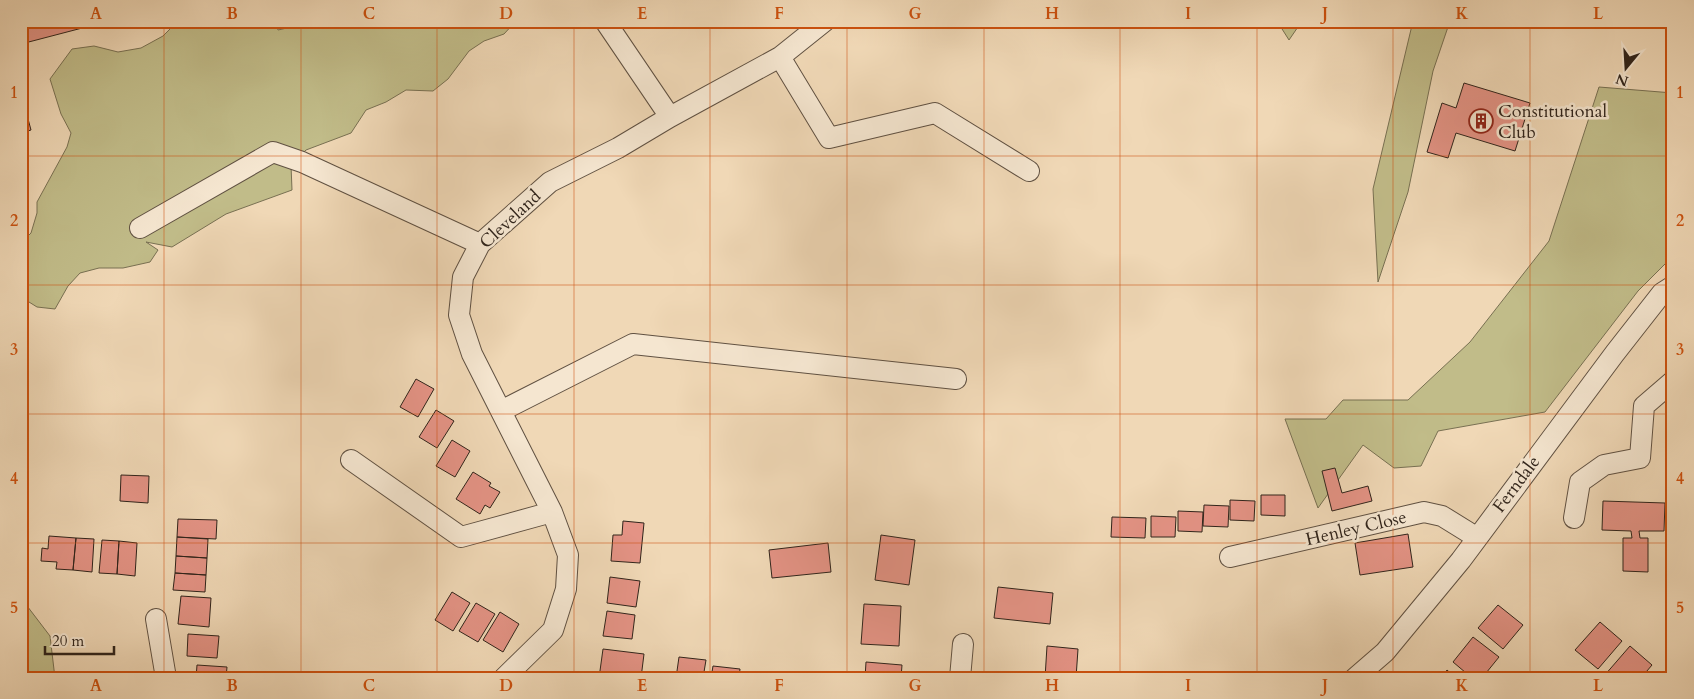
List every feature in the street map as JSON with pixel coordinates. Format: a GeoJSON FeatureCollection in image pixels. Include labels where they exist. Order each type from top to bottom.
{"type":"FeatureCollection","features":[{"type":"Feature","properties":{"kind":"street"},"geometry":{"type":"LineString","coordinates":[[605,21],[670,117]]}},
{"type":"Feature","properties":{"kind":"street","name":"Cleveland"},"geometry":{"type":"LineString","coordinates":[[504,678],[553,630],[566,589],[568,555],[552,512],[472,354],[459,315],[463,277],[480,244],[550,182],[618,148],[780,56],[825,21]]}},
{"type":"Feature","properties":{"kind":"street"},"geometry":{"type":"LineString","coordinates":[[780,56],[829,138],[935,114],[1029,171]]}},
{"type":"Feature","properties":{"kind":"street"},"geometry":{"type":"LineString","coordinates":[[140,228],[273,152],[302,162],[480,244]]}},
{"type":"Feature","properties":{"kind":"street","name":"Ferndale"},"geometry":{"type":"LineString","coordinates":[[1355,678],[1385,652],[1461,560],[1476,537],[1656,300],[1662,293],[1673,286]]}},
{"type":"Feature","properties":{"kind":"street"},"geometry":{"type":"LineString","coordinates":[[501,411],[632,344],[956,379]]}},
{"type":"Feature","properties":{"kind":"street"},"geometry":{"type":"LineString","coordinates":[[1574,518],[1580,482],[1604,465],[1640,458],[1644,406],[1673,381]]}},
{"type":"Feature","properties":{"kind":"street"},"geometry":{"type":"LineString","coordinates":[[351,460],[461,537],[552,512]]}},
{"type":"Feature","properties":{"kind":"street","name":"Henley Close"},"geometry":{"type":"LineString","coordinates":[[1230,557],[1424,512],[1442,516],[1476,537]]}},
{"type":"Feature","properties":{"kind":"street"},"geometry":{"type":"LineString","coordinates":[[156,619],[166,678]]}},
{"type":"Feature","properties":{"kind":"street"},"geometry":{"type":"LineString","coordinates":[[960,678],[963,644]]}},
{"type":"Feature","properties":{"kind":"shaded area"},"geometry":{"type":"Polygon","coordinates":[[[189,21],[275,21],[278,30],[318,21],[516,21],[504,34],[484,41],[469,51],[448,79],[433,91],[406,90],[386,102],[366,110],[351,133],[306,150],[291,165],[292,190],[226,214],[172,247],[146,242],[158,250],[150,262],[123,268],[99,268],[80,273],[68,286],[55,309],[37,307],[21,297],[21,243],[31,233],[37,213],[37,202],[67,147],[71,133],[61,114],[50,79],[72,49],[94,46],[118,52],[141,48],[163,36],[172,27],[189,21]]]}},
{"type":"Feature","properties":{"kind":"shaded area"},"geometry":{"type":"Polygon","coordinates":[[[1277,21],[1302,21],[1289,40],[1277,21]]]}},
{"type":"Feature","properties":{"kind":"shaded area"},"geometry":{"type":"Polygon","coordinates":[[[1413,21],[1450,21],[1433,71],[1408,192],[1378,282],[1373,189],[1413,21]]]}},
{"type":"Feature","properties":{"kind":"shaded area"},"geometry":{"type":"Polygon","coordinates":[[[1599,87],[1673,93],[1673,256],[1638,291],[1545,412],[1438,431],[1421,466],[1394,468],[1363,445],[1318,508],[1285,419],[1326,419],[1343,400],[1408,400],[1470,342],[1549,241],[1599,87]]]}},
{"type":"Feature","properties":{"kind":"shaded area"},"geometry":{"type":"Polygon","coordinates":[[[21,598],[50,636],[55,678],[21,678],[21,598]]]}},
{"type":"Feature","properties":{"kind":"building"},"geometry":{"type":"Polygon","coordinates":[[[21,21],[109,21],[21,44],[21,21]]]}},
{"type":"Feature","properties":{"kind":"building","name":"Constitutional Club"},"geometry":{"type":"Polygon","coordinates":[[[1464,83],[1530,103],[1515,151],[1456,133],[1448,158],[1427,152],[1442,103],[1456,108],[1464,83]]]}},
{"type":"Feature","properties":{"kind":"building"},"geometry":{"type":"Polygon","coordinates":[[[21,93],[31,130],[21,133],[21,93]]]}},
{"type":"Feature","properties":{"kind":"building"},"geometry":{"type":"Polygon","coordinates":[[[416,379],[434,389],[418,417],[400,407],[416,379]]]}},
{"type":"Feature","properties":{"kind":"building"},"geometry":{"type":"Polygon","coordinates":[[[436,410],[454,421],[437,448],[419,437],[436,410]]]}},
{"type":"Feature","properties":{"kind":"building"},"geometry":{"type":"Polygon","coordinates":[[[452,440],[470,451],[455,477],[436,466],[452,440]]]}},
{"type":"Feature","properties":{"kind":"building"},"geometry":{"type":"Polygon","coordinates":[[[1335,468],[1342,493],[1368,486],[1372,501],[1332,511],[1322,471],[1335,468]]]}},
{"type":"Feature","properties":{"kind":"building"},"geometry":{"type":"Polygon","coordinates":[[[473,472],[491,483],[489,486],[500,492],[490,508],[485,505],[480,514],[456,499],[473,472]]]}},
{"type":"Feature","properties":{"kind":"building"},"geometry":{"type":"Polygon","coordinates":[[[121,475],[149,476],[148,503],[120,501],[121,475]]]}},
{"type":"Feature","properties":{"kind":"building"},"geometry":{"type":"Polygon","coordinates":[[[1261,495],[1285,495],[1285,516],[1261,515],[1261,495]]]}},
{"type":"Feature","properties":{"kind":"building"},"geometry":{"type":"Polygon","coordinates":[[[1230,500],[1255,501],[1254,521],[1230,520],[1230,500]]]}},
{"type":"Feature","properties":{"kind":"building"},"geometry":{"type":"Polygon","coordinates":[[[1603,501],[1665,503],[1664,531],[1639,531],[1640,538],[1648,538],[1648,572],[1623,571],[1623,538],[1632,538],[1631,531],[1602,530],[1603,501]]]}},
{"type":"Feature","properties":{"kind":"building"},"geometry":{"type":"Polygon","coordinates":[[[1204,505],[1229,506],[1228,527],[1203,526],[1204,505]]]}},
{"type":"Feature","properties":{"kind":"building"},"geometry":{"type":"Polygon","coordinates":[[[1178,511],[1203,512],[1202,532],[1178,531],[1178,511]]]}},
{"type":"Feature","properties":{"kind":"building"},"geometry":{"type":"Polygon","coordinates":[[[1151,516],[1176,517],[1175,537],[1151,537],[1151,516]]]}},
{"type":"Feature","properties":{"kind":"building"},"geometry":{"type":"Polygon","coordinates":[[[1112,517],[1146,518],[1145,538],[1111,537],[1112,517]]]}},
{"type":"Feature","properties":{"kind":"building"},"geometry":{"type":"Polygon","coordinates":[[[178,519],[217,520],[216,539],[177,537],[178,519]]]}},
{"type":"Feature","properties":{"kind":"building"},"geometry":{"type":"Polygon","coordinates":[[[623,521],[644,523],[640,563],[611,561],[613,535],[622,535],[623,521]]]}},
{"type":"Feature","properties":{"kind":"building"},"geometry":{"type":"Polygon","coordinates":[[[1408,534],[1413,567],[1360,575],[1355,543],[1408,534]]]}},
{"type":"Feature","properties":{"kind":"building"},"geometry":{"type":"Polygon","coordinates":[[[881,535],[915,540],[909,585],[875,580],[881,535]]]}},
{"type":"Feature","properties":{"kind":"building"},"geometry":{"type":"Polygon","coordinates":[[[49,536],[76,538],[73,570],[56,569],[57,562],[41,561],[42,548],[48,549],[49,536]]]}},
{"type":"Feature","properties":{"kind":"building"},"geometry":{"type":"Polygon","coordinates":[[[177,537],[208,539],[207,558],[176,556],[177,537]]]}},
{"type":"Feature","properties":{"kind":"building"},"geometry":{"type":"Polygon","coordinates":[[[76,538],[94,539],[92,572],[73,570],[76,538]]]}},
{"type":"Feature","properties":{"kind":"building"},"geometry":{"type":"Polygon","coordinates":[[[102,540],[119,541],[117,574],[99,573],[102,540]]]}},
{"type":"Feature","properties":{"kind":"building"},"geometry":{"type":"Polygon","coordinates":[[[119,541],[137,543],[135,576],[117,574],[119,541]]]}},
{"type":"Feature","properties":{"kind":"building"},"geometry":{"type":"Polygon","coordinates":[[[828,543],[831,572],[772,578],[769,550],[828,543]]]}},
{"type":"Feature","properties":{"kind":"building"},"geometry":{"type":"Polygon","coordinates":[[[176,556],[207,558],[206,575],[175,573],[176,556]]]}},
{"type":"Feature","properties":{"kind":"building"},"geometry":{"type":"Polygon","coordinates":[[[175,573],[206,575],[205,592],[173,590],[175,573]]]}},
{"type":"Feature","properties":{"kind":"building"},"geometry":{"type":"Polygon","coordinates":[[[610,577],[640,581],[636,607],[607,603],[610,577]]]}},
{"type":"Feature","properties":{"kind":"building"},"geometry":{"type":"Polygon","coordinates":[[[998,587],[1053,593],[1050,624],[994,618],[998,587]]]}},
{"type":"Feature","properties":{"kind":"building"},"geometry":{"type":"Polygon","coordinates":[[[452,592],[470,603],[453,631],[435,620],[452,592]]]}},
{"type":"Feature","properties":{"kind":"building"},"geometry":{"type":"Polygon","coordinates":[[[181,596],[211,598],[209,627],[178,624],[181,596]]]}},
{"type":"Feature","properties":{"kind":"building"},"geometry":{"type":"Polygon","coordinates":[[[476,603],[495,614],[478,642],[459,631],[476,603]]]}},
{"type":"Feature","properties":{"kind":"building"},"geometry":{"type":"Polygon","coordinates":[[[864,604],[901,606],[899,646],[861,644],[864,604]]]}},
{"type":"Feature","properties":{"kind":"building"},"geometry":{"type":"Polygon","coordinates":[[[1498,605],[1523,625],[1503,649],[1478,628],[1498,605]]]}},
{"type":"Feature","properties":{"kind":"building"},"geometry":{"type":"Polygon","coordinates":[[[607,611],[635,615],[632,639],[603,636],[607,611]]]}},
{"type":"Feature","properties":{"kind":"building"},"geometry":{"type":"Polygon","coordinates":[[[500,612],[519,624],[503,652],[483,640],[500,612]]]}},
{"type":"Feature","properties":{"kind":"building"},"geometry":{"type":"Polygon","coordinates":[[[1600,622],[1622,641],[1598,669],[1575,650],[1600,622]]]}},
{"type":"Feature","properties":{"kind":"building"},"geometry":{"type":"Polygon","coordinates":[[[188,634],[219,636],[217,658],[187,656],[188,634]]]}},
{"type":"Feature","properties":{"kind":"building"},"geometry":{"type":"Polygon","coordinates":[[[1473,637],[1499,657],[1482,678],[1472,678],[1453,662],[1473,637]]]}},
{"type":"Feature","properties":{"kind":"building"},"geometry":{"type":"Polygon","coordinates":[[[1047,646],[1078,649],[1076,678],[1045,678],[1047,646]]]}},
{"type":"Feature","properties":{"kind":"building"},"geometry":{"type":"Polygon","coordinates":[[[1630,646],[1652,665],[1641,678],[1606,678],[1604,676],[1630,646]]]}},
{"type":"Feature","properties":{"kind":"building"},"geometry":{"type":"Polygon","coordinates":[[[603,649],[644,654],[641,678],[599,678],[603,649]]]}},
{"type":"Feature","properties":{"kind":"building"},"geometry":{"type":"Polygon","coordinates":[[[679,657],[706,660],[703,678],[676,678],[679,657]]]}},
{"type":"Feature","properties":{"kind":"building"},"geometry":{"type":"Polygon","coordinates":[[[866,662],[902,665],[901,678],[865,678],[866,662]]]}},
{"type":"Feature","properties":{"kind":"building"},"geometry":{"type":"Polygon","coordinates":[[[197,665],[227,667],[226,678],[196,678],[197,665]]]}},
{"type":"Feature","properties":{"kind":"building"},"geometry":{"type":"Polygon","coordinates":[[[713,666],[740,669],[739,678],[711,678],[713,666]]]}},
{"type":"Feature","properties":{"kind":"building"},"geometry":{"type":"Polygon","coordinates":[[[1447,670],[1456,678],[1441,678],[1447,670]]]}},
{"type":"Feature","properties":{"kind":"place","name":"Constitutional Club"},"geometry":{"type":"Point","coordinates":[1481,121]}}]}
